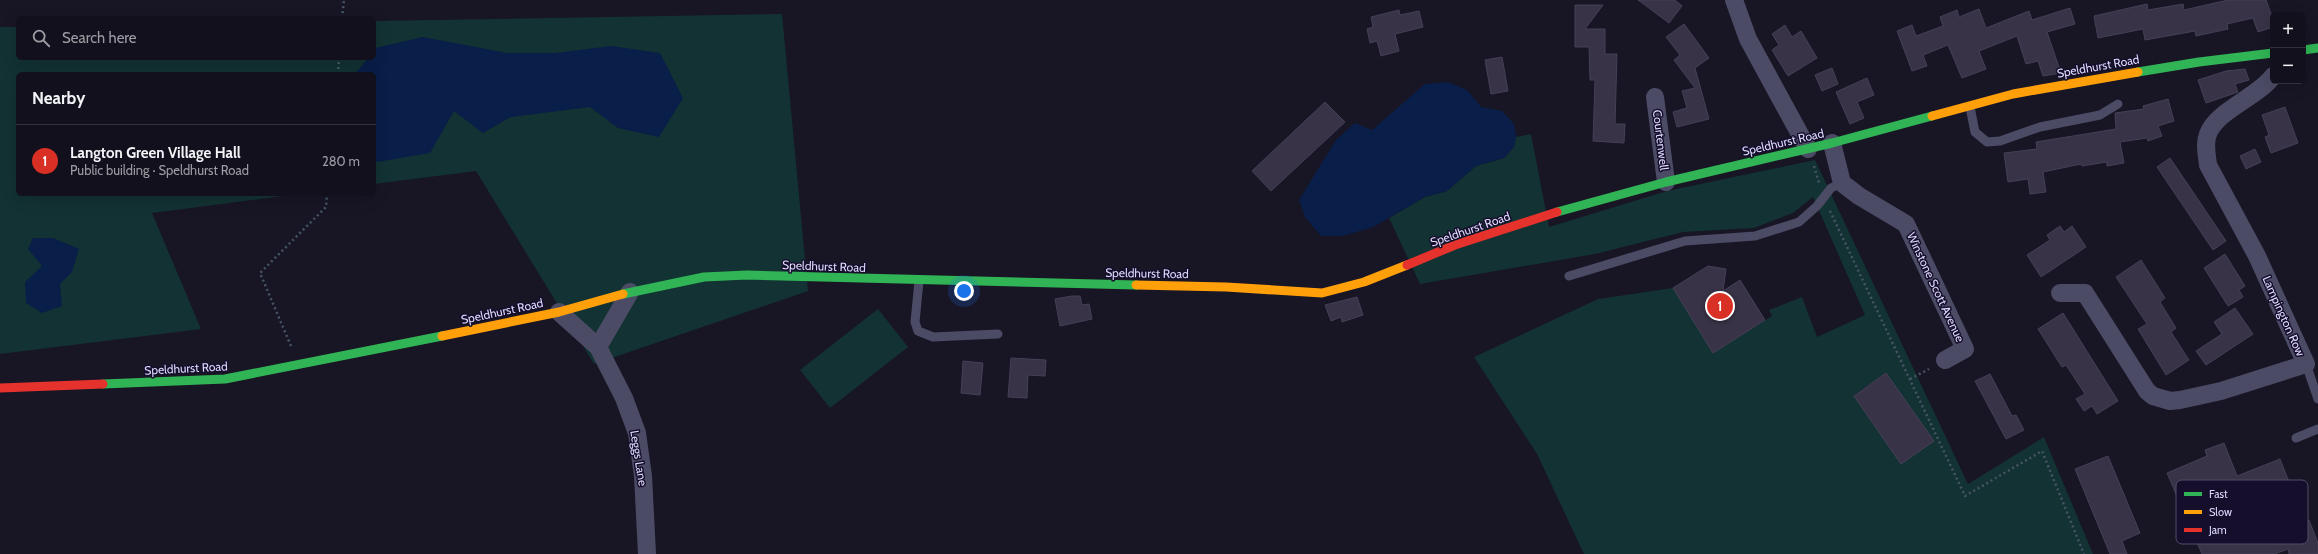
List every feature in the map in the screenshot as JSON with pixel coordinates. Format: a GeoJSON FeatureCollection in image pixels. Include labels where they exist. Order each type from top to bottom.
{"type":"FeatureCollection","features":[{"type":"Feature","properties":{"kind":"street"},"geometry":{"type":"LineString","coordinates":[[1734,0],[1748,39],[1808,149]]}},
{"type":"Feature","properties":{"kind":"street"},"geometry":{"type":"LineString","coordinates":[[2306,50],[2318,48]]}},
{"type":"Feature","properties":{"kind":"street","name":"Speldhurst Road"},"geometry":{"type":"LineString","coordinates":[[0,388],[225,379],[559,312],[630,292],[704,277],[747,275],[919,281],[1226,287],[1322,294],[1364,282],[1455,245],[1564,210],[1666,182],[1832,143],[1970,107],[2013,94],[2069,83],[2199,62],[2270,53]]}},
{"type":"Feature","properties":{"kind":"street","name":"Lampington Row"},"geometry":{"type":"LineString","coordinates":[[2060,292],[2085,293],[2148,391],[2161,398],[2175,401],[2221,391],[2306,364],[2257,256],[2208,165],[2206,149],[2208,134],[2217,122],[2270,78]]}},
{"type":"Feature","properties":{"kind":"street","name":"Courtenwell"},"geometry":{"type":"LineString","coordinates":[[1655,97],[1666,182]]}},
{"type":"Feature","properties":{"kind":"street"},"geometry":{"type":"LineString","coordinates":[[1832,143],[1842,183]]}},
{"type":"Feature","properties":{"kind":"street","name":"Winstone Scott Avenue"},"geometry":{"type":"LineString","coordinates":[[1842,183],[1859,196],[1906,224],[1965,350],[1945,360]]}},
{"type":"Feature","properties":{"kind":"street"},"geometry":{"type":"LineString","coordinates":[[598,347],[630,292]]}},
{"type":"Feature","properties":{"kind":"street","name":"Leggs Lane"},"geometry":{"type":"LineString","coordinates":[[559,312],[598,347],[624,398],[636,433],[643,476],[647,554]]}},
{"type":"Feature","properties":{"kind":"lane"},"geometry":{"type":"LineString","coordinates":[[1970,107],[1975,132],[1988,142],[2000,141],[2040,127],[2100,114],[2118,104]]}},
{"type":"Feature","properties":{"kind":"lane"},"geometry":{"type":"LineString","coordinates":[[1569,276],[1685,241],[1720,240],[1763,234],[1799,222],[1824,198],[1831,188],[1842,183]]}},
{"type":"Feature","properties":{"kind":"lane"},"geometry":{"type":"LineString","coordinates":[[919,281],[915,322],[918,331],[933,337],[998,334]]}},
{"type":"Feature","properties":{"kind":"lane"},"geometry":{"type":"LineString","coordinates":[[2306,364],[2318,399]]}},
{"type":"Feature","properties":{"kind":"lane"},"geometry":{"type":"LineString","coordinates":[[2296,438],[2318,429]]}},
{"type":"Feature","properties":{"kind":"path"},"geometry":{"type":"LineString","coordinates":[[342,16],[344,0]]}},
{"type":"Feature","properties":{"kind":"path"},"geometry":{"type":"LineString","coordinates":[[338,72],[339,60]]}},
{"type":"Feature","properties":{"kind":"path"},"geometry":{"type":"LineString","coordinates":[[1808,149],[1824,198],[1965,496],[2042,451],[2084,554]]}},
{"type":"Feature","properties":{"kind":"path"},"geometry":{"type":"LineString","coordinates":[[299,365],[260,273],[326,207],[327,196]]}},
{"type":"Feature","properties":{"kind":"path"},"geometry":{"type":"LineString","coordinates":[[1910,379],[1945,360]]}},
{"type":"Feature","properties":{"kind":"green space"},"geometry":{"type":"Polygon","coordinates":[[[782,14],[808,291],[594,364],[476,171],[376,184],[376,72],[16,72],[16,196],[284,196],[152,213],[201,329],[0,354],[0,27],[16,27],[16,60],[376,60],[376,21],[782,14]]]}},
{"type":"Feature","properties":{"kind":"green space"},"geometry":{"type":"Polygon","coordinates":[[[1531,134],[1549,227],[1667,191],[1815,160],[1968,484],[2044,437],[2093,554],[1584,554],[1537,454],[1474,357],[1598,299],[1673,288],[1713,353],[1772,316],[1769,310],[1802,297],[1817,337],[1865,315],[1813,197],[1793,213],[1754,228],[1683,232],[1595,254],[1420,284],[1389,218],[1425,197],[1447,191],[1476,166],[1504,158],[1514,147],[1516,137],[1531,134]],[[1886,373],[1854,395],[1901,463],[1933,441],[1886,373]]]}},
{"type":"Feature","properties":{"kind":"green space"},"geometry":{"type":"Polygon","coordinates":[[[878,309],[908,347],[830,408],[800,370],[878,309]]]}},
{"type":"Feature","properties":{"kind":"water"},"geometry":{"type":"Polygon","coordinates":[[[423,37],[507,53],[555,53],[611,46],[660,53],[683,98],[659,137],[618,128],[590,107],[511,117],[483,133],[454,111],[430,153],[377,162],[376,72],[357,72],[366,60],[376,60],[376,48],[423,37]]]}},
{"type":"Feature","properties":{"kind":"water"},"geometry":{"type":"Polygon","coordinates":[[[1448,82],[1467,90],[1481,107],[1502,111],[1514,124],[1516,137],[1514,147],[1504,158],[1476,166],[1447,191],[1425,197],[1373,227],[1343,236],[1321,236],[1305,217],[1299,200],[1336,140],[1355,123],[1372,130],[1425,84],[1448,82]]]}},
{"type":"Feature","properties":{"kind":"water"},"geometry":{"type":"Polygon","coordinates":[[[33,238],[53,238],[79,249],[72,272],[60,284],[62,306],[42,313],[26,303],[25,282],[42,266],[28,249],[33,238]]]}},
{"type":"Feature","properties":{"kind":"building"},"geometry":{"type":"Polygon","coordinates":[[[1638,0],[1675,0],[1682,6],[1669,23],[1638,0]]]}},
{"type":"Feature","properties":{"kind":"building"},"geometry":{"type":"Polygon","coordinates":[[[2228,0],[2266,0],[2270,12],[2270,28],[2258,32],[2253,18],[2227,24],[2228,29],[2196,36],[2195,31],[2145,40],[2143,29],[2098,38],[2094,16],[2147,4],[2148,10],[2183,4],[2184,10],[2228,0]]]}},
{"type":"Feature","properties":{"kind":"building"},"geometry":{"type":"Polygon","coordinates":[[[1575,5],[1603,5],[1585,29],[1605,29],[1605,54],[1617,54],[1615,124],[1625,124],[1624,143],[1593,141],[1595,80],[1590,80],[1589,47],[1575,47],[1575,5]]]}},
{"type":"Feature","properties":{"kind":"building"},"geometry":{"type":"Polygon","coordinates":[[[2070,8],[2075,24],[2047,32],[2061,73],[2043,76],[2038,61],[2026,64],[2017,36],[1979,51],[1986,69],[1962,78],[1948,45],[1923,55],[1927,66],[1912,71],[1897,31],[1912,25],[1916,36],[1943,26],[1940,17],[1957,10],[1959,17],[1979,9],[1986,28],[2029,11],[2032,20],[2070,8]]]}},
{"type":"Feature","properties":{"kind":"building"},"geometry":{"type":"Polygon","coordinates":[[[1399,10],[1400,15],[1419,11],[1423,27],[1395,34],[1399,51],[1381,56],[1377,41],[1370,43],[1367,29],[1373,27],[1371,17],[1399,10]]]}},
{"type":"Feature","properties":{"kind":"building"},"geometry":{"type":"Polygon","coordinates":[[[1684,24],[1709,58],[1695,68],[1709,119],[1677,127],[1673,112],[1687,108],[1682,91],[1695,88],[1674,60],[1680,55],[1666,37],[1684,24]]]}},
{"type":"Feature","properties":{"kind":"building"},"geometry":{"type":"Polygon","coordinates":[[[1785,25],[1792,37],[1801,31],[1817,58],[1788,76],[1772,50],[1779,45],[1772,34],[1785,25]]]}},
{"type":"Feature","properties":{"kind":"building"},"geometry":{"type":"Polygon","coordinates":[[[1502,57],[1508,91],[1491,94],[1485,60],[1502,57]]]}},
{"type":"Feature","properties":{"kind":"building"},"geometry":{"type":"Polygon","coordinates":[[[1832,68],[1838,84],[1822,91],[1815,75],[1832,68]]]}},
{"type":"Feature","properties":{"kind":"building"},"geometry":{"type":"Polygon","coordinates":[[[2245,69],[2249,80],[2235,84],[2238,92],[2206,103],[2198,80],[2226,71],[2245,69]]]}},
{"type":"Feature","properties":{"kind":"building"},"geometry":{"type":"Polygon","coordinates":[[[1867,78],[1874,95],[1857,102],[1864,118],[1850,124],[1836,92],[1867,78]]]}},
{"type":"Feature","properties":{"kind":"building"},"geometry":{"type":"Polygon","coordinates":[[[2168,99],[2174,121],[2158,126],[2162,136],[2148,141],[2147,138],[2120,142],[2124,163],[2107,166],[2107,162],[2082,166],[2081,164],[2043,172],[2046,192],[2030,194],[2028,179],[2008,182],[2004,153],[2037,149],[2036,142],[2116,129],[2115,113],[2144,109],[2143,106],[2168,99]]]}},
{"type":"Feature","properties":{"kind":"building"},"geometry":{"type":"Polygon","coordinates":[[[1325,102],[1345,122],[1271,191],[1252,171],[1325,102]]]}},
{"type":"Feature","properties":{"kind":"building"},"geometry":{"type":"Polygon","coordinates":[[[2285,107],[2298,143],[2271,153],[2265,137],[2269,135],[2262,115],[2285,107]]]}},
{"type":"Feature","properties":{"kind":"building"},"geometry":{"type":"Polygon","coordinates":[[[2255,149],[2261,162],[2246,169],[2240,156],[2255,149]]]}},
{"type":"Feature","properties":{"kind":"building"},"geometry":{"type":"Polygon","coordinates":[[[2170,158],[2226,241],[2213,250],[2157,167],[2170,158]]]}},
{"type":"Feature","properties":{"kind":"building"},"geometry":{"type":"Polygon","coordinates":[[[2060,226],[2064,232],[2072,226],[2086,247],[2041,277],[2027,255],[2050,240],[2047,235],[2060,226]]]}},
{"type":"Feature","properties":{"kind":"building"},"geometry":{"type":"Polygon","coordinates":[[[2225,254],[2245,286],[2239,290],[2243,297],[2228,306],[2204,268],[2225,254]]]}},
{"type":"Feature","properties":{"kind":"building"},"geometry":{"type":"Polygon","coordinates":[[[2141,260],[2165,298],[2160,302],[2176,328],[2171,332],[2189,360],[2166,375],[2138,329],[2147,324],[2116,277],[2141,260]]]}},
{"type":"Feature","properties":{"kind":"building"},"geometry":{"type":"Polygon","coordinates":[[[1708,266],[1726,269],[1723,291],[1740,280],[1765,320],[1713,353],[1673,288],[1708,266]]]}},
{"type":"Feature","properties":{"kind":"building"},"geometry":{"type":"Polygon","coordinates":[[[1080,296],[1082,305],[1089,304],[1092,319],[1060,326],[1055,299],[1080,296]]]}},
{"type":"Feature","properties":{"kind":"building"},"geometry":{"type":"Polygon","coordinates":[[[1357,297],[1363,315],[1342,322],[1341,317],[1331,321],[1325,305],[1357,297]]]}},
{"type":"Feature","properties":{"kind":"building"},"geometry":{"type":"Polygon","coordinates":[[[2235,308],[2253,334],[2206,365],[2196,351],[2222,334],[2214,322],[2235,308]]]}},
{"type":"Feature","properties":{"kind":"building"},"geometry":{"type":"Polygon","coordinates":[[[2063,313],[2118,401],[2097,414],[2092,406],[2084,411],[2076,399],[2085,394],[2066,365],[2062,367],[2038,329],[2063,313]]]}},
{"type":"Feature","properties":{"kind":"building"},"geometry":{"type":"Polygon","coordinates":[[[1011,358],[1046,360],[1045,376],[1028,375],[1027,398],[1008,397],[1011,358]]]}},
{"type":"Feature","properties":{"kind":"building"},"geometry":{"type":"Polygon","coordinates":[[[963,361],[983,363],[980,395],[961,393],[963,361]]]}},
{"type":"Feature","properties":{"kind":"building"},"geometry":{"type":"Polygon","coordinates":[[[1886,373],[1934,441],[1901,464],[1854,396],[1886,373]]]}},
{"type":"Feature","properties":{"kind":"building"},"geometry":{"type":"Polygon","coordinates":[[[1990,374],[2012,416],[2016,415],[2024,430],[2006,439],[1975,381],[1990,374]]]}},
{"type":"Feature","properties":{"kind":"building"},"geometry":{"type":"Polygon","coordinates":[[[2224,443],[2237,476],[2280,459],[2288,480],[2176,480],[2176,494],[2167,473],[2207,456],[2205,450],[2224,443]]]}},
{"type":"Feature","properties":{"kind":"building"},"geometry":{"type":"Polygon","coordinates":[[[2108,456],[2140,533],[2122,541],[2127,554],[2110,554],[2075,469],[2108,456]]]}},
{"type":"Feature","properties":{"kind":"building"},"geometry":{"type":"Polygon","coordinates":[[[2309,520],[2318,543],[2318,554],[2289,554],[2288,549],[2275,554],[2202,554],[2198,544],[2308,544],[2309,520]]]}},
{"type":"Feature","properties":{"kind":"traffic: fast"},"geometry":{"type":"LineString","coordinates":[[2306,50],[2318,48]]}},
{"type":"Feature","properties":{"kind":"traffic: fast"},"geometry":{"type":"LineString","coordinates":[[2138,72],[2199,62],[2270,53]]}},
{"type":"Feature","properties":{"kind":"traffic: fast"},"geometry":{"type":"LineString","coordinates":[[1557,212],[1666,182],[1832,143],[1932,116]]}},
{"type":"Feature","properties":{"kind":"traffic: fast"},"geometry":{"type":"LineString","coordinates":[[623,294],[704,277],[747,275],[1136,285]]}},
{"type":"Feature","properties":{"kind":"traffic: fast"},"geometry":{"type":"LineString","coordinates":[[103,384],[225,379],[442,336]]}},
{"type":"Feature","properties":{"kind":"traffic: slow"},"geometry":{"type":"LineString","coordinates":[[1932,116],[2013,94],[2138,72]]}},
{"type":"Feature","properties":{"kind":"traffic: slow"},"geometry":{"type":"LineString","coordinates":[[1136,285],[1226,287],[1322,293],[1364,282],[1407,265]]}},
{"type":"Feature","properties":{"kind":"traffic: slow"},"geometry":{"type":"LineString","coordinates":[[442,336],[559,312],[623,294]]}},
{"type":"Feature","properties":{"kind":"traffic: jam"},"geometry":{"type":"LineString","coordinates":[[1407,265],[1455,245],[1557,212]]}},
{"type":"Feature","properties":{"kind":"traffic: jam"},"geometry":{"type":"LineString","coordinates":[[0,388],[103,384]]}},
{"type":"Feature","properties":{"kind":"place","name":"Langton Green Village Hall"},"geometry":{"type":"Point","coordinates":[1720,306]}}]}
